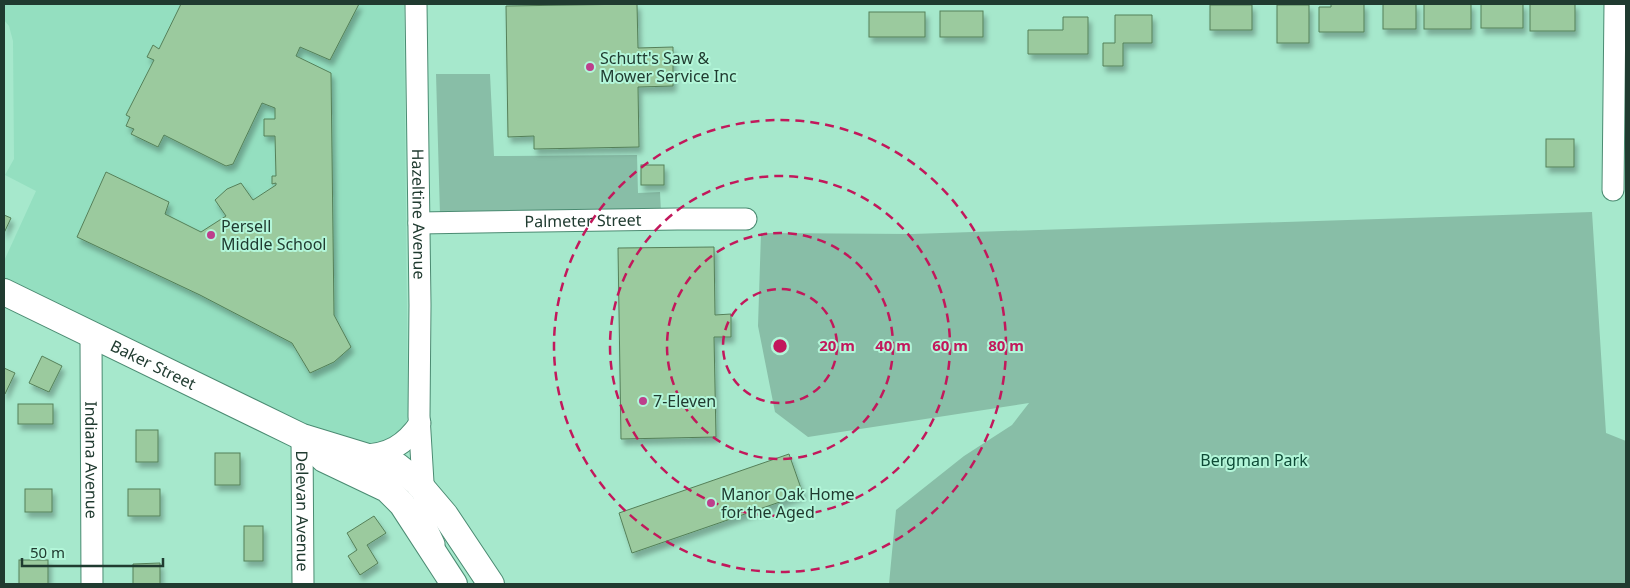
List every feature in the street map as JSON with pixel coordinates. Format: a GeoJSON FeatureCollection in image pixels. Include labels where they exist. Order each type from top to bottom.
{"type":"FeatureCollection","features":[{"type":"Feature","properties":{"kind":"street","name":"Hazeltine Avenue"},"geometry":{"type":"LineString","coordinates":[[416,4],[420,423],[427,529],[447,574]]}},
{"type":"Feature","properties":{"kind":"street"},"geometry":{"type":"LineString","coordinates":[[1614,190],[1615,4]]}},
{"type":"Feature","properties":{"kind":"street","name":"Palmeter Street"},"geometry":{"type":"LineString","coordinates":[[419,223],[746,219]]}},
{"type":"Feature","properties":{"kind":"street","name":"Baker Street"},"geometry":{"type":"LineString","coordinates":[[4,292],[302,438],[397,466],[417,482],[445,515],[490,584]]}},
{"type":"Feature","properties":{"kind":"street","name":"Indiana Avenue"},"geometry":{"type":"LineString","coordinates":[[91,336],[92,584]]}},
{"type":"Feature","properties":{"kind":"street"},"geometry":{"type":"LineString","coordinates":[[360,455],[374,455],[397,446],[406,440],[420,423]]}},
{"type":"Feature","properties":{"kind":"street","name":"Baker Street"},"geometry":{"type":"LineString","coordinates":[[302,438],[324,459],[387,490],[402,504],[447,574]]}},
{"type":"Feature","properties":{"kind":"street","name":"Delevan Avenue"},"geometry":{"type":"LineString","coordinates":[[302,438],[303,584]]}},
{"type":"Feature","properties":{"kind":"shaded area","name":"Persell Middle School"},"geometry":{"type":"Polygon","coordinates":[[[4,4],[404,4],[408,418],[399,436],[362,453],[4,282],[4,261],[36,191],[5,175],[14,159],[13,41],[9,26],[4,20],[4,4]]]}},
{"type":"Feature","properties":{"kind":"green space"},"geometry":{"type":"Polygon","coordinates":[[[436,74],[490,74],[494,156],[637,155],[638,193],[660,192],[661,212],[440,215],[436,74]]]}},
{"type":"Feature","properties":{"kind":"green space","name":"Bergman Park"},"geometry":{"type":"Polygon","coordinates":[[[1592,212],[1606,433],[1626,441],[1626,584],[889,584],[896,510],[964,456],[1012,425],[1029,403],[808,437],[775,412],[758,326],[761,233],[912,234],[1592,212]]]}},
{"type":"Feature","properties":{"kind":"building"},"geometry":{"type":"Polygon","coordinates":[[[181,4],[359,4],[330,60],[300,47],[296,56],[331,73],[334,315],[351,347],[334,362],[310,373],[292,343],[200,295],[77,237],[106,172],[169,202],[165,214],[201,232],[226,216],[215,200],[227,189],[241,183],[253,200],[276,185],[276,183],[272,184],[272,176],[276,176],[275,136],[264,136],[264,119],[275,119],[275,108],[262,103],[233,164],[226,166],[164,135],[158,147],[131,134],[134,129],[126,126],[130,117],[126,115],[154,60],[147,57],[153,45],[159,49],[181,4]]]}},
{"type":"Feature","properties":{"kind":"building","name":"Schutt's Saw & Mower Service Inc"},"geometry":{"type":"Polygon","coordinates":[[[637,4],[638,48],[673,47],[673,86],[638,87],[639,147],[534,149],[534,136],[508,137],[506,6],[637,4]]]}},
{"type":"Feature","properties":{"kind":"building"},"geometry":{"type":"Polygon","coordinates":[[[1331,4],[1364,4],[1364,32],[1319,32],[1319,7],[1331,7],[1331,4]]]}},
{"type":"Feature","properties":{"kind":"building"},"geometry":{"type":"Polygon","coordinates":[[[1383,4],[1416,4],[1416,29],[1383,29],[1383,4]]]}},
{"type":"Feature","properties":{"kind":"building"},"geometry":{"type":"Polygon","coordinates":[[[1424,4],[1471,4],[1471,29],[1424,29],[1424,4]]]}},
{"type":"Feature","properties":{"kind":"building"},"geometry":{"type":"Polygon","coordinates":[[[1481,4],[1523,4],[1523,28],[1481,28],[1481,4]]]}},
{"type":"Feature","properties":{"kind":"building"},"geometry":{"type":"Polygon","coordinates":[[[1530,4],[1575,4],[1575,31],[1530,31],[1530,4]]]}},
{"type":"Feature","properties":{"kind":"building"},"geometry":{"type":"Polygon","coordinates":[[[1210,5],[1252,5],[1252,30],[1210,30],[1210,5]]]}},
{"type":"Feature","properties":{"kind":"building"},"geometry":{"type":"Polygon","coordinates":[[[1277,5],[1309,5],[1309,43],[1277,43],[1277,5]]]}},
{"type":"Feature","properties":{"kind":"building"},"geometry":{"type":"Polygon","coordinates":[[[940,11],[983,11],[983,37],[940,37],[940,11]]]}},
{"type":"Feature","properties":{"kind":"building"},"geometry":{"type":"Polygon","coordinates":[[[869,12],[925,12],[925,37],[869,37],[869,12]]]}},
{"type":"Feature","properties":{"kind":"building"},"geometry":{"type":"Polygon","coordinates":[[[1115,15],[1152,15],[1152,43],[1123,43],[1123,66],[1103,66],[1103,43],[1115,43],[1115,15]]]}},
{"type":"Feature","properties":{"kind":"building"},"geometry":{"type":"Polygon","coordinates":[[[1063,17],[1088,17],[1088,54],[1028,54],[1028,30],[1063,30],[1063,17]]]}},
{"type":"Feature","properties":{"kind":"building"},"geometry":{"type":"Polygon","coordinates":[[[1546,139],[1574,139],[1574,167],[1546,167],[1546,139]]]}},
{"type":"Feature","properties":{"kind":"building"},"geometry":{"type":"Polygon","coordinates":[[[641,165],[664,165],[664,185],[641,185],[641,165]]]}},
{"type":"Feature","properties":{"kind":"building"},"geometry":{"type":"Polygon","coordinates":[[[4,215],[11,218],[4,233],[4,215]]]}},
{"type":"Feature","properties":{"kind":"building"},"geometry":{"type":"Polygon","coordinates":[[[714,247],[715,315],[731,314],[731,337],[714,337],[716,437],[621,439],[618,248],[714,247]]]}},
{"type":"Feature","properties":{"kind":"building"},"geometry":{"type":"Polygon","coordinates":[[[42,356],[62,366],[49,392],[29,383],[42,356]]]}},
{"type":"Feature","properties":{"kind":"building"},"geometry":{"type":"Polygon","coordinates":[[[4,368],[15,373],[5,394],[4,394],[4,368]]]}},
{"type":"Feature","properties":{"kind":"building"},"geometry":{"type":"Polygon","coordinates":[[[18,404],[53,404],[53,424],[18,424],[18,404]]]}},
{"type":"Feature","properties":{"kind":"building"},"geometry":{"type":"Polygon","coordinates":[[[136,430],[158,430],[158,462],[136,462],[136,430]]]}},
{"type":"Feature","properties":{"kind":"building"},"geometry":{"type":"Polygon","coordinates":[[[215,453],[240,453],[240,485],[215,485],[215,453]]]}},
{"type":"Feature","properties":{"kind":"building","name":"Manor Oak Home for the Aged"},"geometry":{"type":"Polygon","coordinates":[[[789,454],[803,494],[632,553],[619,513],[789,454]]]}},
{"type":"Feature","properties":{"kind":"building"},"geometry":{"type":"Polygon","coordinates":[[[25,489],[52,489],[52,512],[25,512],[25,489]]]}},
{"type":"Feature","properties":{"kind":"building"},"geometry":{"type":"Polygon","coordinates":[[[128,489],[160,489],[160,516],[128,516],[128,489]]]}},
{"type":"Feature","properties":{"kind":"building"},"geometry":{"type":"Polygon","coordinates":[[[374,516],[386,533],[367,545],[378,563],[360,575],[348,556],[357,550],[347,533],[374,516]]]}},
{"type":"Feature","properties":{"kind":"building"},"geometry":{"type":"Polygon","coordinates":[[[244,526],[263,526],[263,561],[244,561],[244,526]]]}},
{"type":"Feature","properties":{"kind":"building"},"geometry":{"type":"Polygon","coordinates":[[[19,560],[48,560],[48,584],[19,584],[19,560]]]}},
{"type":"Feature","properties":{"kind":"building"},"geometry":{"type":"Polygon","coordinates":[[[160,563],[160,584],[133,584],[133,564],[160,563]]]}},
{"type":"Feature","properties":{"kind":"place","name":"Schutt's Saw & Mower Service Inc"},"geometry":{"type":"Point","coordinates":[590,67]}},
{"type":"Feature","properties":{"kind":"place","name":"Persell Middle School"},"geometry":{"type":"Point","coordinates":[211,235]}},
{"type":"Feature","properties":{"kind":"place","name":"7-Eleven"},"geometry":{"type":"Point","coordinates":[643,401]}},
{"type":"Feature","properties":{"kind":"place","name":"Manor Oak Home for the Aged"},"geometry":{"type":"Point","coordinates":[711,503]}}]}
